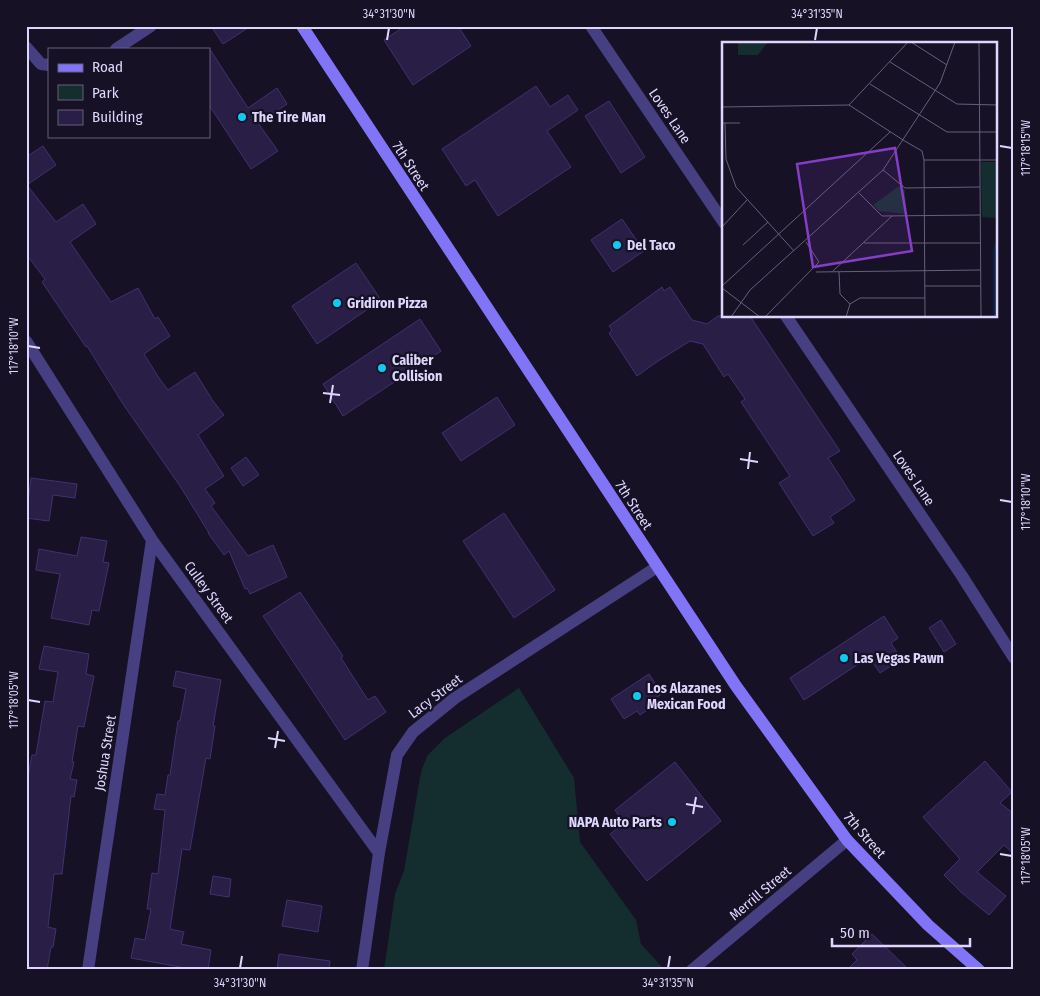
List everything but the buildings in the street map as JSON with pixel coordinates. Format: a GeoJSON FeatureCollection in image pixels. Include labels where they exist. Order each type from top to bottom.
{"type":"FeatureCollection","features":[{"type":"Feature","properties":{"kind":"main road","name":"7th Street"},"geometry":{"type":"LineString","coordinates":[[302,26],[736,686],[847,840],[928,925],[979,970]]}},
{"type":"Feature","properties":{"kind":"street"},"geometry":{"type":"LineString","coordinates":[[118,48],[151,26]]}},
{"type":"Feature","properties":{"kind":"street","name":"Loves Lane"},"geometry":{"type":"LineString","coordinates":[[591,26],[722,221]]}},
{"type":"Feature","properties":{"kind":"street"},"geometry":{"type":"LineString","coordinates":[[26,47],[41,64],[48,65]]}},
{"type":"Feature","properties":{"kind":"street","name":"Loves Lane"},"geometry":{"type":"LineString","coordinates":[[787,318],[962,576],[1014,658]]}},
{"type":"Feature","properties":{"kind":"street","name":"Culley Street"},"geometry":{"type":"LineString","coordinates":[[26,341],[152,540],[379,853]]}},
{"type":"Feature","properties":{"kind":"street","name":"Joshua Street"},"geometry":{"type":"LineString","coordinates":[[88,970],[152,540]]}},
{"type":"Feature","properties":{"kind":"street","name":"Lacy Street"},"geometry":{"type":"LineString","coordinates":[[362,970],[379,853],[397,755],[413,732],[455,698],[657,567]]}},
{"type":"Feature","properties":{"kind":"street","name":"Merrill Street"},"geometry":{"type":"LineString","coordinates":[[692,970],[847,840]]}},
{"type":"Feature","properties":{"kind":"green space"},"geometry":{"type":"Polygon","coordinates":[[[519,688],[574,778],[580,842],[636,920],[641,944],[663,968],[661,970],[384,970],[395,894],[404,871],[421,772],[427,756],[445,738],[519,688]]]}},
{"type":"Feature","properties":{"kind":"place","name":"The Tire Man"},"geometry":{"type":"Point","coordinates":[242,117]}},
{"type":"Feature","properties":{"kind":"place","name":"Del Taco"},"geometry":{"type":"Point","coordinates":[617,245]}},
{"type":"Feature","properties":{"kind":"place","name":"Gridiron Pizza"},"geometry":{"type":"Point","coordinates":[337,303]}},
{"type":"Feature","properties":{"kind":"place","name":"Caliber Collision"},"geometry":{"type":"Point","coordinates":[382,368]}},
{"type":"Feature","properties":{"kind":"place","name":"Las Vegas Pawn"},"geometry":{"type":"Point","coordinates":[844,658]}},
{"type":"Feature","properties":{"kind":"place","name":"Los Alazanes Mexican Food"},"geometry":{"type":"Point","coordinates":[637,696]}},
{"type":"Feature","properties":{"kind":"place","name":"NAPA Auto Parts"},"geometry":{"type":"Point","coordinates":[672,822]}}]}
